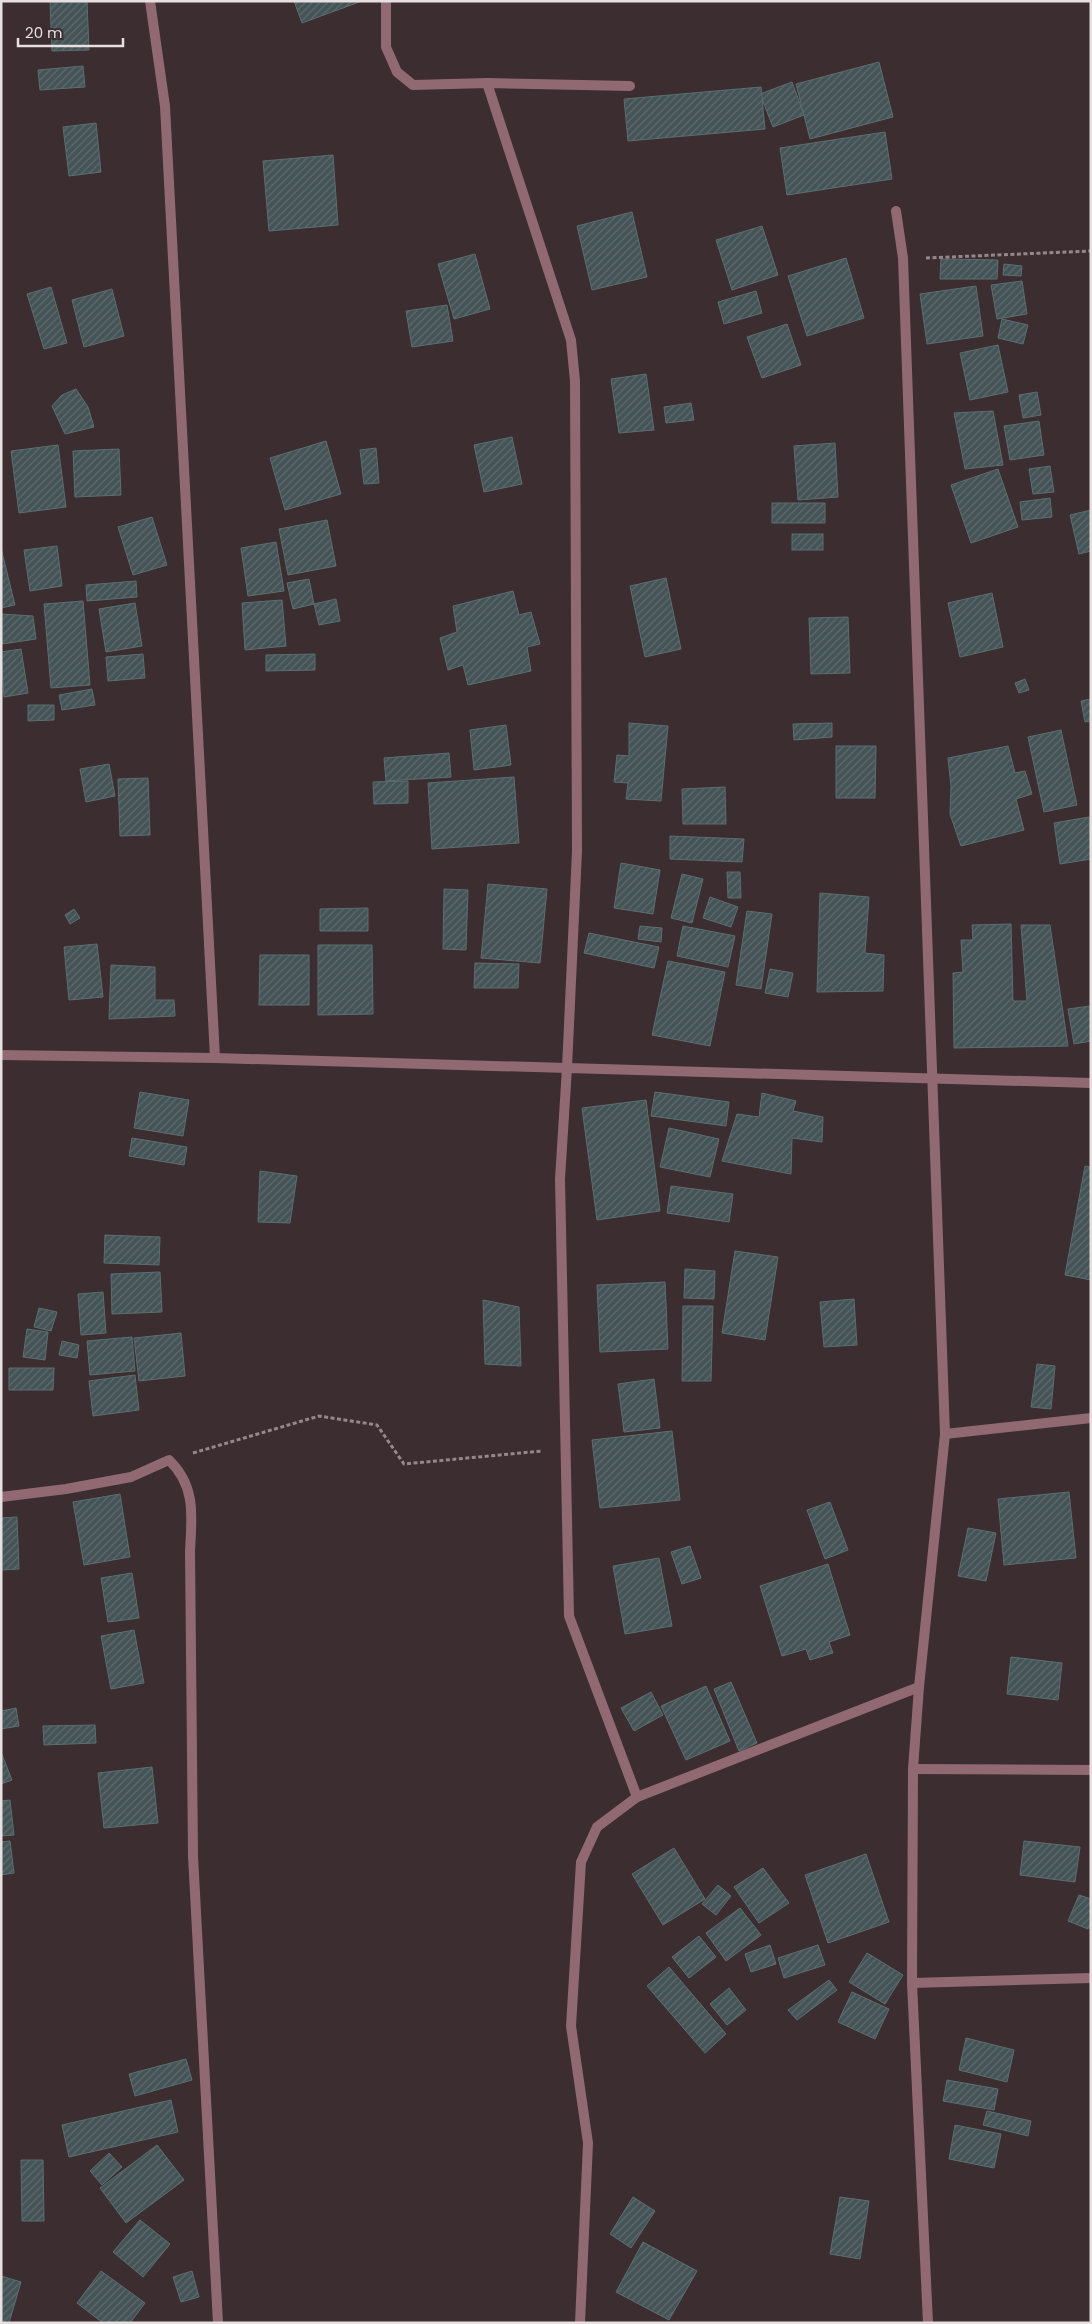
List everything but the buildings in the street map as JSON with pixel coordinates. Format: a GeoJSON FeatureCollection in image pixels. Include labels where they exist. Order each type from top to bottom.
{"type":"FeatureCollection","features":[{"type":"Feature","properties":{"kind":"street"},"geometry":{"type":"LineString","coordinates":[[150,1],[165,106],[215,1058]]}},
{"type":"Feature","properties":{"kind":"street"},"geometry":{"type":"LineString","coordinates":[[386,1],[386,47],[397,72],[413,85],[487,83],[630,86]]}},
{"type":"Feature","properties":{"kind":"street"},"geometry":{"type":"LineString","coordinates":[[487,83],[571,340],[576,380],[577,851],[560,1179],[568,1616],[637,1797]]}},
{"type":"Feature","properties":{"kind":"street"},"geometry":{"type":"LineString","coordinates":[[896,211],[903,258],[945,1434],[919,1688],[913,1769],[912,1983],[928,2323]]}},
{"type":"Feature","properties":{"kind":"street"},"geometry":{"type":"LineString","coordinates":[[1,1055],[215,1058],[1091,1083]]}},
{"type":"Feature","properties":{"kind":"street"},"geometry":{"type":"LineString","coordinates":[[945,1434],[1091,1418]]}},
{"type":"Feature","properties":{"kind":"street"},"geometry":{"type":"LineString","coordinates":[[1,1497],[66,1489],[131,1477],[169,1460],[179,1470],[192,1505],[190,1560],[193,1856],[218,2323]]}},
{"type":"Feature","properties":{"kind":"street"},"geometry":{"type":"LineString","coordinates":[[580,2323],[588,2143],[571,2026],[581,1862],[597,1827],[637,1797],[919,1688]]}},
{"type":"Feature","properties":{"kind":"street"},"geometry":{"type":"LineString","coordinates":[[913,1769],[1091,1770]]}},
{"type":"Feature","properties":{"kind":"street"},"geometry":{"type":"LineString","coordinates":[[912,1983],[1091,1978]]}},
{"type":"Feature","properties":{"kind":"path"},"geometry":{"type":"LineString","coordinates":[[903,258],[1091,251]]}},
{"type":"Feature","properties":{"kind":"path"},"geometry":{"type":"LineString","coordinates":[[169,1460],[319,1416],[377,1425],[404,1464],[565,1449]]}}]}
